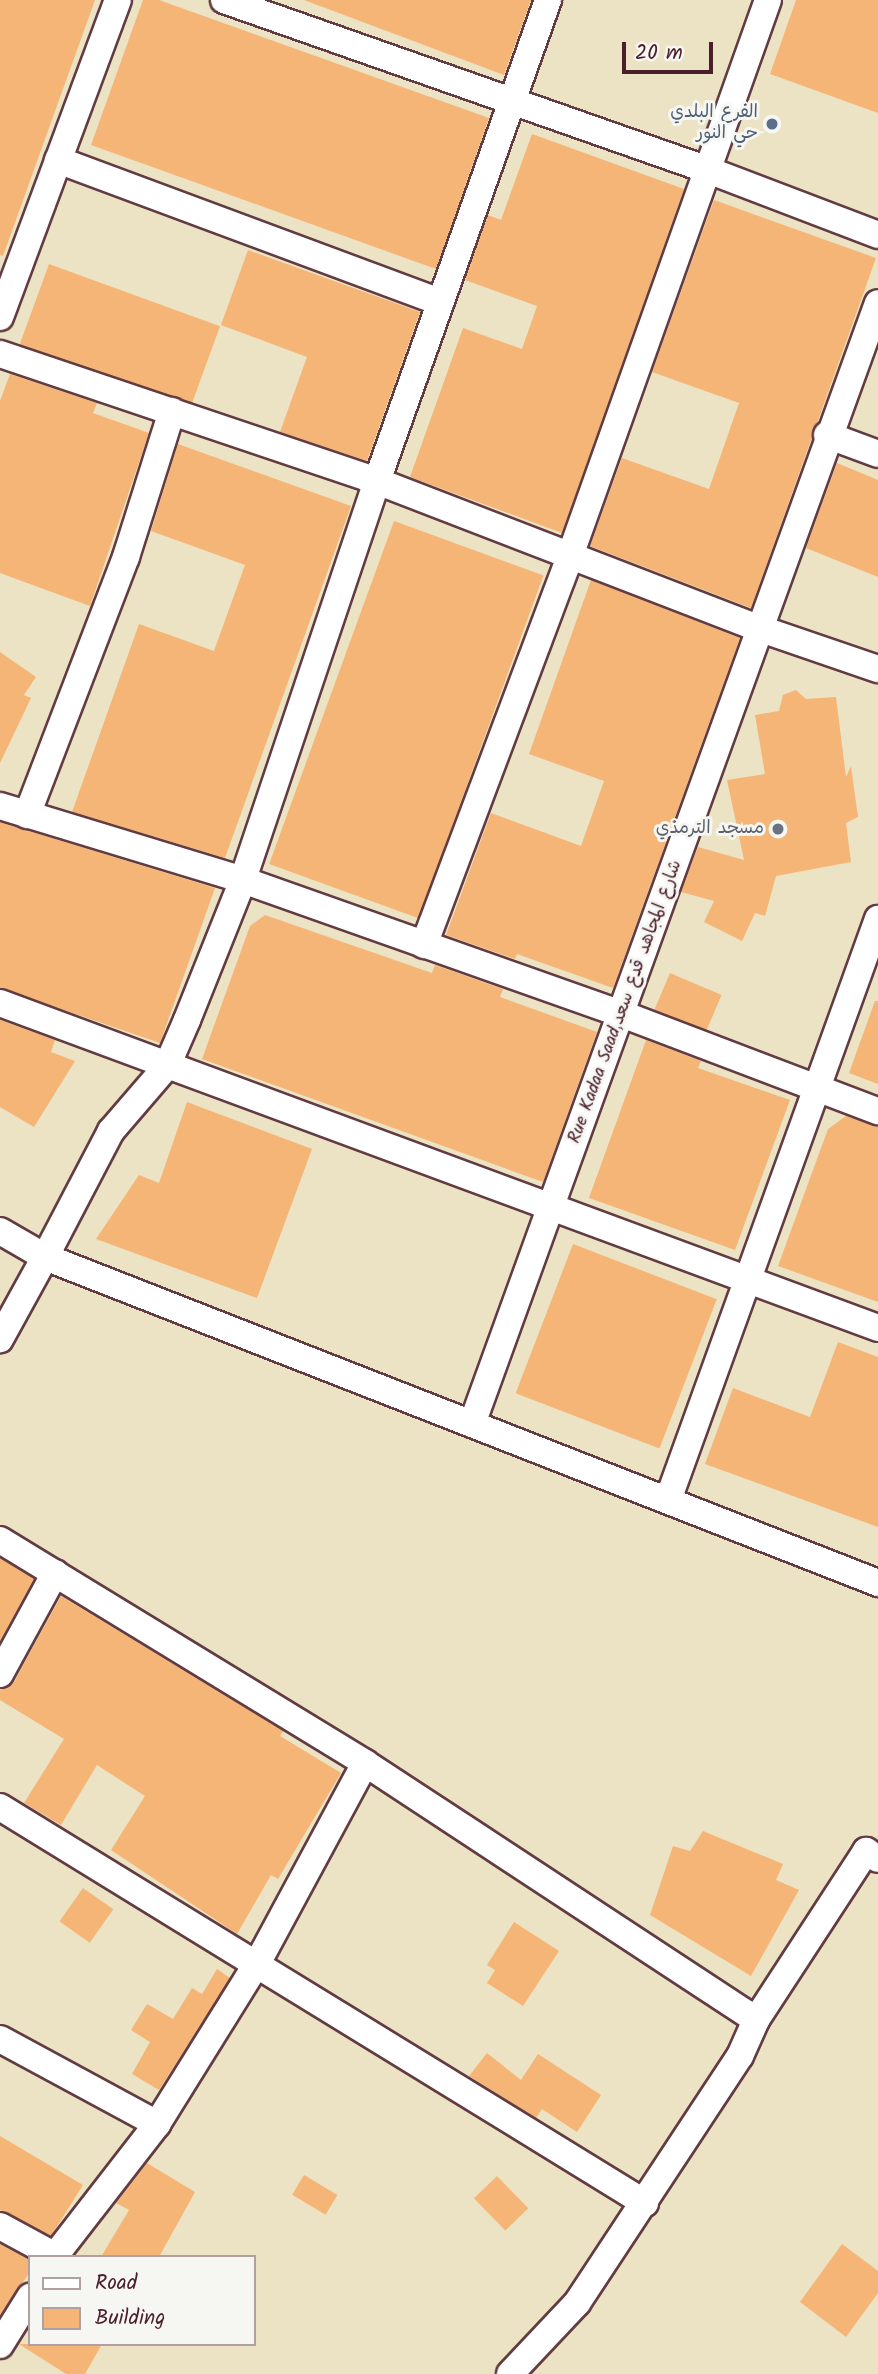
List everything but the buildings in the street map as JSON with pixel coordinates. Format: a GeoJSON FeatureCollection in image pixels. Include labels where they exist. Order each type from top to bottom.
{"type":"FeatureCollection","features":[{"type":"Feature","properties":{"kind":"street"},"geometry":{"type":"LineString","coordinates":[[0,317],[118,0]]}},
{"type":"Feature","properties":{"kind":"street"},"geometry":{"type":"LineString","coordinates":[[224,0],[708,170],[878,235]]}},
{"type":"Feature","properties":{"kind":"street"},"geometry":{"type":"LineString","coordinates":[[0,1339],[111,1131],[167,1066],[243,880],[377,481],[548,0]]}},
{"type":"Feature","properties":{"kind":"street"},"geometry":{"type":"LineString","coordinates":[[424,945],[570,556],[768,0]]}},
{"type":"Feature","properties":{"kind":"street"},"geometry":{"type":"LineString","coordinates":[[58,160],[440,302]]}},
{"type":"Feature","properties":{"kind":"street","name":"Rue Kadaa Saad,شارع المجاهد قدع سعد"},"geometry":{"type":"LineString","coordinates":[[472,1424],[552,1209],[827,436],[878,303]]}},
{"type":"Feature","properties":{"kind":"street"},"geometry":{"type":"LineString","coordinates":[[0,354],[377,481],[758,628],[878,669]]}},
{"type":"Feature","properties":{"kind":"street"},"geometry":{"type":"LineString","coordinates":[[27,815],[126,557],[172,411]]}},
{"type":"Feature","properties":{"kind":"street"},"geometry":{"type":"LineString","coordinates":[[827,436],[878,454]]}},
{"type":"Feature","properties":{"kind":"street"},"geometry":{"type":"LineString","coordinates":[[0,806],[243,880],[622,1014],[878,1111]]}},
{"type":"Feature","properties":{"kind":"street"},"geometry":{"type":"LineString","coordinates":[[668,1500],[878,919]]}},
{"type":"Feature","properties":{"kind":"street"},"geometry":{"type":"LineString","coordinates":[[0,1003],[107,1040],[167,1066],[878,1328]]}},
{"type":"Feature","properties":{"kind":"street"},"geometry":{"type":"LineString","coordinates":[[0,1231],[45,1257],[878,1583]]}},
{"type":"Feature","properties":{"kind":"street"},"geometry":{"type":"LineString","coordinates":[[0,1540],[365,1763],[756,2020]]}},
{"type":"Feature","properties":{"kind":"street"},"geometry":{"type":"LineString","coordinates":[[0,1674],[55,1573]]}},
{"type":"Feature","properties":{"kind":"street"},"geometry":{"type":"LineString","coordinates":[[57,2255],[157,2124],[258,1962],[365,1763]]}},
{"type":"Feature","properties":{"kind":"street"},"geometry":{"type":"LineString","coordinates":[[0,1807],[258,1962],[645,2203]]}},
{"type":"Feature","properties":{"kind":"street"},"geometry":{"type":"LineString","coordinates":[[510,2374],[577,2303],[740,2056],[756,2020],[866,1851],[878,1859]]}},
{"type":"Feature","properties":{"kind":"street"},"geometry":{"type":"LineString","coordinates":[[0,2039],[157,2124]]}},
{"type":"Feature","properties":{"kind":"street"},"geometry":{"type":"LineString","coordinates":[[0,2226],[51,2255]]}},
{"type":"Feature","properties":{"kind":"street"},"geometry":{"type":"LineString","coordinates":[[0,2345],[28,2300]]}},
{"type":"Feature","properties":{"kind":"place","name":"الفرع البلدي حي النور"},"geometry":{"type":"Point","coordinates":[772,124]}},
{"type":"Feature","properties":{"kind":"place","name":"مسجد الترمذي"},"geometry":{"type":"Point","coordinates":[778,829]}}]}
